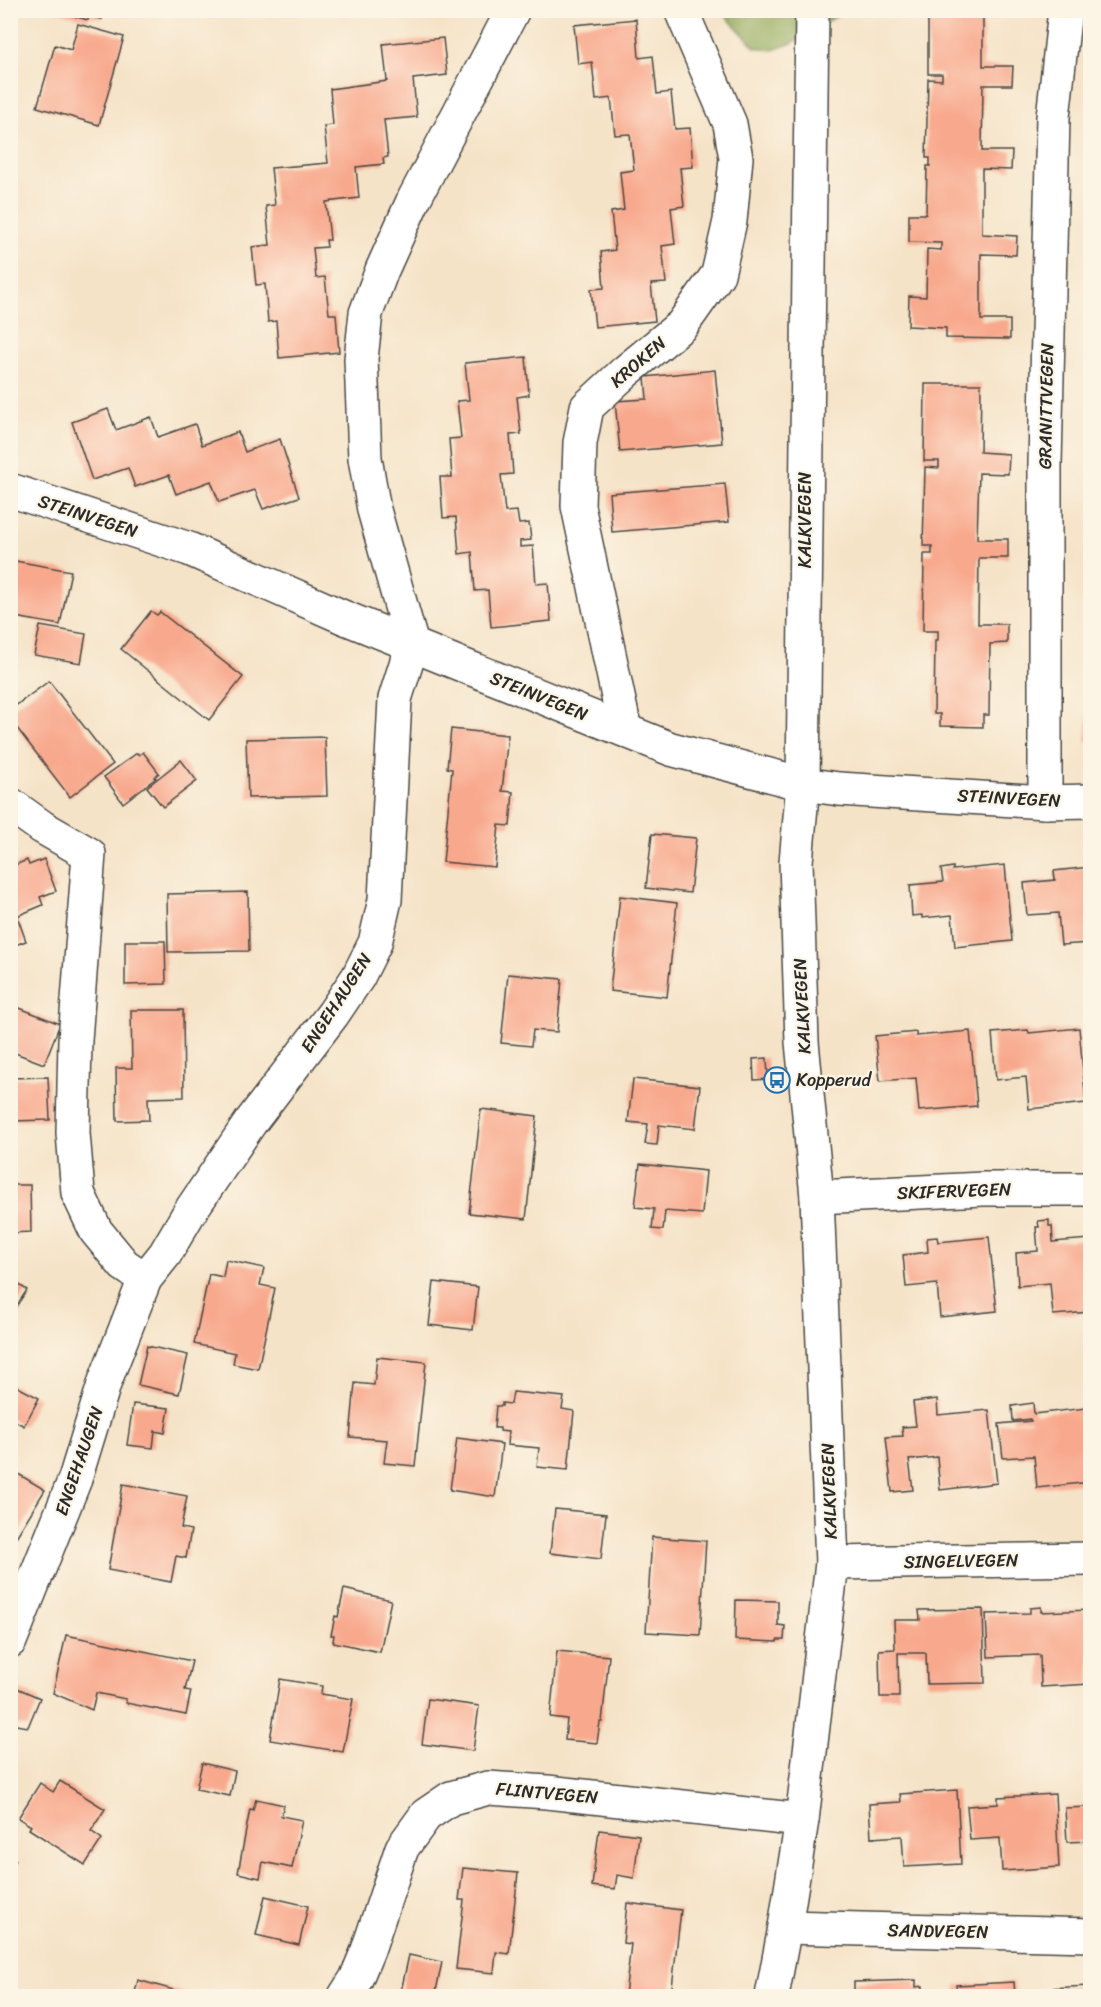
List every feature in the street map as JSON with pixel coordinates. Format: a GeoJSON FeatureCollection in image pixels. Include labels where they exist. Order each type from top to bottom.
{"type":"FeatureCollection","features":[{"type":"Feature","properties":{"kind":"street"},"geometry":{"type":"LineString","coordinates":[[412,645],[374,510],[365,458],[361,359],[366,313],[382,270],[413,201],[513,10]]}},
{"type":"Feature","properties":{"kind":"street","name":"KROKEN"},"geometry":{"type":"LineString","coordinates":[[625,730],[578,506],[580,443],[587,407],[682,325],[718,274],[730,221],[736,158],[730,124],[681,10]]}},
{"type":"Feature","properties":{"kind":"street","name":"KALKVEGEN"},"geometry":{"type":"LineString","coordinates":[[772,1996],[802,1820],[832,1563],[817,1197],[802,1042],[796,862],[803,784],[812,10]]}},
{"type":"Feature","properties":{"kind":"street","name":"GRANITTVEGEN"},"geometry":{"type":"LineString","coordinates":[[1045,802],[1044,464],[1053,117],[1065,10]]}},
{"type":"Feature","properties":{"kind":"street","name":"STEINVEGEN"},"geometry":{"type":"LineString","coordinates":[[10,490],[189,549],[343,617],[671,749],[803,784],[839,789],[1045,802],[1090,801]]}},
{"type":"Feature","properties":{"kind":"street","name":"ENGEHAUGEN"},"geometry":{"type":"LineString","coordinates":[[10,1641],[75,1479],[105,1381],[145,1279],[165,1254],[189,1213],[250,1123],[333,1014],[358,977],[375,943],[385,900],[395,699],[412,645]]}},
{"type":"Feature","properties":{"kind":"street"},"geometry":{"type":"LineString","coordinates":[[10,804],[42,827],[89,854],[75,1040],[73,1133],[78,1193],[96,1232],[124,1265],[145,1279]]}},
{"type":"Feature","properties":{"kind":"street","name":"SKIFERVEGEN"},"geometry":{"type":"LineString","coordinates":[[817,1197],[983,1189],[1090,1189]]}},
{"type":"Feature","properties":{"kind":"street","name":"SINGELVEGEN"},"geometry":{"type":"LineString","coordinates":[[832,1563],[1090,1559]]}},
{"type":"Feature","properties":{"kind":"street","name":"FLINTVEGEN"},"geometry":{"type":"LineString","coordinates":[[345,1996],[356,1979],[368,1950],[402,1848],[426,1815],[451,1798],[488,1788],[547,1792],[802,1820]]}},
{"type":"Feature","properties":{"kind":"street","name":"SANDVEGEN"},"geometry":{"type":"LineString","coordinates":[[785,1928],[1090,1935]]}},
{"type":"Feature","properties":{"kind":"green space"},"geometry":{"type":"Polygon","coordinates":[[[721,11],[845,11],[792,43],[773,50],[755,47],[721,11]]]}},
{"type":"Feature","properties":{"kind":"building"},"geometry":{"type":"Polygon","coordinates":[[[104,10],[102,19],[89,16],[88,20],[55,11],[104,10]]]}},
{"type":"Feature","properties":{"kind":"building"},"geometry":{"type":"Polygon","coordinates":[[[177,10],[194,10],[193,16],[177,10]]]}},
{"type":"Feature","properties":{"kind":"building"},"geometry":{"type":"Polygon","coordinates":[[[928,10],[983,10],[983,66],[1013,66],[1012,85],[983,85],[982,151],[1012,151],[1011,170],[982,169],[982,234],[1017,236],[1016,255],[981,254],[981,320],[1010,320],[1010,339],[946,338],[946,328],[908,326],[909,296],[926,297],[927,249],[941,250],[941,243],[909,242],[909,214],[926,214],[927,166],[930,166],[930,158],[926,158],[928,79],[942,80],[942,74],[928,74],[928,10]]]}},
{"type":"Feature","properties":{"kind":"building"},"geometry":{"type":"Polygon","coordinates":[[[636,19],[639,58],[653,56],[657,94],[671,92],[675,129],[690,128],[693,167],[680,168],[684,206],[671,208],[675,244],[662,246],[666,283],[651,284],[655,321],[595,327],[591,289],[604,288],[601,252],[615,250],[611,212],[624,210],[620,172],[634,170],[630,134],[615,135],[611,98],[596,100],[592,62],[578,64],[574,25],[636,19]]]}},
{"type":"Feature","properties":{"kind":"building"},"geometry":{"type":"Polygon","coordinates":[[[78,24],[124,37],[99,125],[37,107],[55,45],[71,50],[78,24]]]}},
{"type":"Feature","properties":{"kind":"building"},"geometry":{"type":"Polygon","coordinates":[[[443,38],[447,75],[413,79],[417,117],[384,120],[388,157],[383,158],[384,164],[356,167],[359,198],[326,202],[330,240],[326,240],[327,247],[313,248],[316,278],[325,277],[329,314],[336,314],[339,352],[279,358],[276,321],[268,322],[265,284],[256,285],[252,247],[270,245],[266,206],[275,205],[271,168],[328,163],[324,126],[333,125],[330,89],[387,81],[383,44],[443,38]]]}},
{"type":"Feature","properties":{"kind":"building"},"geometry":{"type":"Polygon","coordinates":[[[526,357],[529,395],[517,397],[521,434],[510,435],[513,474],[501,475],[505,512],[517,511],[519,524],[529,523],[531,540],[520,541],[520,547],[533,546],[536,584],[548,583],[551,621],[491,627],[488,590],[475,591],[472,552],[459,554],[456,517],[443,518],[440,477],[452,477],[449,439],[461,438],[457,401],[469,400],[465,363],[526,357]]]}},
{"type":"Feature","properties":{"kind":"building"},"geometry":{"type":"Polygon","coordinates":[[[715,370],[722,443],[620,452],[615,401],[647,399],[645,377],[715,370]]]}},
{"type":"Feature","properties":{"kind":"building"},"geometry":{"type":"Polygon","coordinates":[[[925,384],[981,384],[980,452],[1009,454],[1008,474],[979,473],[977,539],[1008,539],[1008,558],[979,558],[978,624],[1007,624],[1007,643],[990,644],[989,715],[983,715],[983,727],[940,726],[940,714],[934,714],[935,640],[938,640],[938,631],[923,631],[924,554],[932,554],[932,546],[923,546],[925,467],[939,468],[939,461],[924,461],[925,384]]]}},
{"type":"Feature","properties":{"kind":"building"},"geometry":{"type":"Polygon","coordinates":[[[108,409],[116,430],[151,417],[158,437],[195,424],[202,445],[238,432],[245,452],[280,439],[299,497],[263,509],[255,490],[219,502],[211,481],[176,494],[169,475],[135,487],[128,468],[92,480],[72,422],[108,409]]]}},
{"type":"Feature","properties":{"kind":"building"},"geometry":{"type":"Polygon","coordinates":[[[725,484],[729,522],[612,532],[609,493],[725,484]]]}},
{"type":"Feature","properties":{"kind":"building"},"geometry":{"type":"Polygon","coordinates":[[[10,560],[71,571],[60,625],[10,616],[10,560]]]}},
{"type":"Feature","properties":{"kind":"building"},"geometry":{"type":"Polygon","coordinates":[[[151,611],[157,615],[160,612],[243,677],[209,720],[121,649],[151,611]]]}},
{"type":"Feature","properties":{"kind":"building"},"geometry":{"type":"Polygon","coordinates":[[[40,626],[86,634],[81,663],[34,655],[40,626]]]}},
{"type":"Feature","properties":{"kind":"building"},"geometry":{"type":"Polygon","coordinates":[[[49,681],[113,764],[70,797],[10,719],[10,710],[49,681]]]}},
{"type":"Feature","properties":{"kind":"building"},"geometry":{"type":"Polygon","coordinates":[[[1089,698],[1090,742],[1086,742],[1089,698]]]}},
{"type":"Feature","properties":{"kind":"building"},"geometry":{"type":"Polygon","coordinates":[[[451,729],[508,735],[502,791],[513,792],[510,826],[499,825],[495,867],[443,862],[452,769],[447,768],[451,729]]]}},
{"type":"Feature","properties":{"kind":"building"},"geometry":{"type":"Polygon","coordinates":[[[325,737],[327,796],[248,798],[246,739],[325,737]]]}},
{"type":"Feature","properties":{"kind":"building"},"geometry":{"type":"Polygon","coordinates":[[[143,752],[159,773],[154,777],[156,778],[123,803],[104,777],[137,753],[139,755],[143,752]]]}},
{"type":"Feature","properties":{"kind":"building"},"geometry":{"type":"Polygon","coordinates":[[[181,760],[197,781],[163,807],[147,787],[181,760]]]}},
{"type":"Feature","properties":{"kind":"building"},"geometry":{"type":"Polygon","coordinates":[[[652,834],[696,838],[690,893],[646,888],[652,834]]]}},
{"type":"Feature","properties":{"kind":"building"},"geometry":{"type":"Polygon","coordinates":[[[44,859],[56,891],[40,897],[43,905],[17,916],[26,941],[10,947],[10,867],[27,860],[29,865],[44,859]]]}},
{"type":"Feature","properties":{"kind":"building"},"geometry":{"type":"Polygon","coordinates":[[[1005,865],[1012,941],[955,947],[952,915],[922,918],[922,915],[912,916],[910,885],[943,882],[941,869],[1005,865]]]}},
{"type":"Feature","properties":{"kind":"building"},"geometry":{"type":"Polygon","coordinates":[[[1090,867],[1090,943],[1061,945],[1058,913],[1027,915],[1024,883],[1055,880],[1054,871],[1090,867]]]}},
{"type":"Feature","properties":{"kind":"building"},"geometry":{"type":"Polygon","coordinates":[[[248,892],[249,951],[168,952],[167,894],[248,892]]]}},
{"type":"Feature","properties":{"kind":"building"},"geometry":{"type":"Polygon","coordinates":[[[620,896],[677,903],[667,997],[610,991],[620,896]]]}},
{"type":"Feature","properties":{"kind":"building"},"geometry":{"type":"Polygon","coordinates":[[[125,941],[165,941],[166,984],[125,985],[125,941]]]}},
{"type":"Feature","properties":{"kind":"building"},"geometry":{"type":"Polygon","coordinates":[[[508,974],[562,979],[557,1032],[533,1030],[531,1046],[501,1043],[508,974]]]}},
{"type":"Feature","properties":{"kind":"building"},"geometry":{"type":"Polygon","coordinates":[[[12,1005],[60,1024],[44,1064],[10,1051],[12,1005]]]}},
{"type":"Feature","properties":{"kind":"building"},"geometry":{"type":"Polygon","coordinates":[[[131,1010],[183,1010],[184,1097],[148,1098],[149,1120],[117,1121],[116,1068],[132,1068],[131,1010]]]}},
{"type":"Feature","properties":{"kind":"building"},"geometry":{"type":"Polygon","coordinates":[[[1079,1028],[1086,1103],[1029,1109],[1026,1077],[996,1080],[992,1033],[1028,1030],[1029,1033],[1079,1028]]]}},
{"type":"Feature","properties":{"kind":"building"},"geometry":{"type":"Polygon","coordinates":[[[970,1031],[977,1106],[919,1111],[916,1078],[880,1081],[875,1036],[916,1032],[916,1036],[970,1031]]]}},
{"type":"Feature","properties":{"kind":"building"},"geometry":{"type":"Polygon","coordinates":[[[767,1058],[768,1079],[754,1080],[753,1059],[767,1058]]]}},
{"type":"Feature","properties":{"kind":"building"},"geometry":{"type":"Polygon","coordinates":[[[48,1077],[50,1120],[10,1121],[10,1078],[48,1077]]]}},
{"type":"Feature","properties":{"kind":"building"},"geometry":{"type":"Polygon","coordinates":[[[633,1079],[700,1086],[695,1129],[659,1125],[657,1145],[645,1144],[648,1124],[628,1122],[633,1079]]]}},
{"type":"Feature","properties":{"kind":"building"},"geometry":{"type":"Polygon","coordinates":[[[481,1109],[537,1116],[526,1219],[469,1213],[481,1109]]]}},
{"type":"Feature","properties":{"kind":"building"},"geometry":{"type":"Polygon","coordinates":[[[640,1164],[706,1171],[702,1214],[665,1211],[663,1230],[652,1229],[654,1209],[635,1207],[640,1164]]]}},
{"type":"Feature","properties":{"kind":"building"},"geometry":{"type":"Polygon","coordinates":[[[10,1185],[30,1185],[31,1232],[10,1233],[10,1185]]]}},
{"type":"Feature","properties":{"kind":"building"},"geometry":{"type":"Polygon","coordinates":[[[1049,1220],[1049,1226],[1052,1226],[1053,1242],[1090,1239],[1090,1312],[1053,1315],[1050,1283],[1018,1286],[1016,1253],[1038,1251],[1036,1227],[1039,1227],[1038,1221],[1049,1220]]]}},
{"type":"Feature","properties":{"kind":"building"},"geometry":{"type":"Polygon","coordinates":[[[937,1237],[938,1242],[989,1237],[997,1311],[940,1317],[937,1284],[906,1287],[903,1255],[928,1252],[927,1238],[937,1237]]]}},
{"type":"Feature","properties":{"kind":"building"},"geometry":{"type":"Polygon","coordinates":[[[226,1260],[264,1268],[260,1285],[275,1288],[258,1369],[233,1364],[235,1353],[194,1344],[209,1274],[223,1277],[226,1260]]]}},
{"type":"Feature","properties":{"kind":"building"},"geometry":{"type":"Polygon","coordinates":[[[10,1279],[27,1290],[10,1316],[10,1279]]]}},
{"type":"Feature","properties":{"kind":"building"},"geometry":{"type":"Polygon","coordinates":[[[434,1282],[478,1287],[473,1330],[429,1325],[434,1282]]]}},
{"type":"Feature","properties":{"kind":"building"},"geometry":{"type":"Polygon","coordinates":[[[147,1346],[188,1355],[179,1394],[138,1385],[147,1346]]]}},
{"type":"Feature","properties":{"kind":"building"},"geometry":{"type":"Polygon","coordinates":[[[377,1357],[426,1362],[415,1466],[384,1463],[387,1440],[350,1437],[355,1383],[374,1385],[377,1357]]]}},
{"type":"Feature","properties":{"kind":"building"},"geometry":{"type":"Polygon","coordinates":[[[10,1383],[39,1398],[24,1426],[10,1418],[10,1383]]]}},
{"type":"Feature","properties":{"kind":"building"},"geometry":{"type":"Polygon","coordinates":[[[513,1392],[564,1397],[562,1409],[574,1411],[568,1470],[537,1467],[539,1448],[507,1445],[508,1432],[494,1428],[496,1406],[502,1406],[502,1403],[511,1404],[513,1392]]]}},
{"type":"Feature","properties":{"kind":"building"},"geometry":{"type":"Polygon","coordinates":[[[937,1399],[938,1415],[989,1410],[997,1483],[940,1490],[937,1457],[909,1460],[913,1490],[892,1492],[886,1437],[903,1436],[902,1427],[916,1426],[913,1402],[937,1399]]]}},
{"type":"Feature","properties":{"kind":"building"},"geometry":{"type":"Polygon","coordinates":[[[1033,1403],[1034,1414],[1086,1408],[1090,1482],[1037,1488],[1034,1456],[1003,1458],[999,1424],[1031,1421],[1030,1419],[1013,1421],[1012,1406],[1033,1403]]]}},
{"type":"Feature","properties":{"kind":"building"},"geometry":{"type":"Polygon","coordinates":[[[133,1404],[169,1408],[165,1433],[155,1431],[153,1448],[127,1445],[133,1404]]]}},
{"type":"Feature","properties":{"kind":"building"},"geometry":{"type":"Polygon","coordinates":[[[457,1438],[502,1444],[495,1497],[450,1490],[457,1438]]]}},
{"type":"Feature","properties":{"kind":"building"},"geometry":{"type":"Polygon","coordinates":[[[10,1469],[45,1490],[10,1547],[10,1469]]]}},
{"type":"Feature","properties":{"kind":"building"},"geometry":{"type":"Polygon","coordinates":[[[123,1484],[187,1496],[181,1528],[191,1530],[186,1558],[176,1556],[171,1582],[108,1570],[123,1484]]]}},
{"type":"Feature","properties":{"kind":"building"},"geometry":{"type":"Polygon","coordinates":[[[555,1509],[606,1514],[601,1559],[550,1553],[555,1509]]]}},
{"type":"Feature","properties":{"kind":"building"},"geometry":{"type":"Polygon","coordinates":[[[652,1537],[706,1541],[700,1635],[646,1632],[652,1537]]]}},
{"type":"Feature","properties":{"kind":"building"},"geometry":{"type":"Polygon","coordinates":[[[344,1589],[391,1600],[380,1652],[333,1642],[334,1635],[331,1635],[335,1616],[338,1617],[344,1589]]]}},
{"type":"Feature","properties":{"kind":"building"},"geometry":{"type":"Polygon","coordinates":[[[736,1600],[778,1601],[778,1625],[785,1626],[784,1640],[777,1640],[777,1642],[735,1640],[736,1600]]]}},
{"type":"Feature","properties":{"kind":"building"},"geometry":{"type":"Polygon","coordinates":[[[1041,1607],[1041,1612],[1090,1610],[1090,1684],[1041,1687],[1040,1655],[988,1657],[986,1614],[1030,1613],[1030,1608],[1041,1607]]]}},
{"type":"Feature","properties":{"kind":"building"},"geometry":{"type":"Polygon","coordinates":[[[983,1609],[985,1683],[927,1684],[926,1653],[898,1653],[899,1697],[880,1697],[879,1650],[895,1649],[894,1620],[920,1620],[919,1610],[983,1609]]]}},
{"type":"Feature","properties":{"kind":"building"},"geometry":{"type":"Polygon","coordinates":[[[66,1635],[192,1661],[185,1690],[191,1691],[186,1715],[126,1703],[126,1699],[96,1693],[92,1710],[53,1693],[66,1635]]]}},
{"type":"Feature","properties":{"kind":"building"},"geometry":{"type":"Polygon","coordinates":[[[557,1651],[609,1656],[602,1722],[600,1722],[597,1743],[565,1740],[567,1719],[550,1717],[557,1651]]]}},
{"type":"Feature","properties":{"kind":"building"},"geometry":{"type":"Polygon","coordinates":[[[280,1679],[322,1686],[321,1694],[353,1699],[343,1752],[270,1740],[280,1679]]]}},
{"type":"Feature","properties":{"kind":"building"},"geometry":{"type":"Polygon","coordinates":[[[17,1688],[40,1698],[28,1727],[10,1724],[10,1704],[17,1688]]]}},
{"type":"Feature","properties":{"kind":"building"},"geometry":{"type":"Polygon","coordinates":[[[428,1699],[479,1706],[473,1751],[422,1744],[428,1699]]]}},
{"type":"Feature","properties":{"kind":"building"},"geometry":{"type":"Polygon","coordinates":[[[202,1763],[235,1771],[230,1796],[196,1789],[202,1763]]]}},
{"type":"Feature","properties":{"kind":"building"},"geometry":{"type":"Polygon","coordinates":[[[60,1781],[105,1809],[91,1831],[102,1839],[85,1865],[29,1829],[31,1826],[18,1818],[40,1783],[53,1792],[60,1781]]]}},
{"type":"Feature","properties":{"kind":"building"},"geometry":{"type":"Polygon","coordinates":[[[957,1790],[961,1864],[904,1867],[902,1836],[871,1838],[869,1804],[901,1802],[900,1794],[957,1790]]]}},
{"type":"Feature","properties":{"kind":"building"},"geometry":{"type":"Polygon","coordinates":[[[1055,1794],[1059,1867],[1002,1871],[1000,1838],[970,1840],[967,1806],[998,1804],[998,1797],[1055,1794]]]}},
{"type":"Feature","properties":{"kind":"building"},"geometry":{"type":"Polygon","coordinates":[[[256,1799],[284,1805],[281,1816],[302,1820],[292,1868],[263,1862],[260,1878],[238,1873],[250,1809],[253,1810],[256,1799]]]}},
{"type":"Feature","properties":{"kind":"building"},"geometry":{"type":"Polygon","coordinates":[[[1090,1807],[1090,1841],[1067,1842],[1065,1808],[1090,1807]]]}},
{"type":"Feature","properties":{"kind":"building"},"geometry":{"type":"Polygon","coordinates":[[[599,1830],[639,1835],[634,1878],[617,1875],[615,1889],[592,1886],[599,1830]]]}},
{"type":"Feature","properties":{"kind":"building"},"geometry":{"type":"Polygon","coordinates":[[[10,1857],[16,1860],[10,1870],[10,1857]]]}},
{"type":"Feature","properties":{"kind":"building"},"geometry":{"type":"Polygon","coordinates":[[[463,1868],[518,1873],[509,1954],[496,1952],[494,1973],[456,1969],[464,1900],[459,1900],[463,1868]]]}},
{"type":"Feature","properties":{"kind":"building"},"geometry":{"type":"Polygon","coordinates":[[[265,1896],[308,1906],[299,1945],[256,1935],[265,1896]]]}},
{"type":"Feature","properties":{"kind":"building"},"geometry":{"type":"Polygon","coordinates":[[[627,1903],[681,1910],[671,1996],[625,1996],[631,1944],[623,1943],[627,1903]]]}},
{"type":"Feature","properties":{"kind":"building"},"geometry":{"type":"Polygon","coordinates":[[[409,1955],[442,1962],[435,1996],[400,1996],[409,1955]]]}},
{"type":"Feature","properties":{"kind":"building"},"geometry":{"type":"Polygon","coordinates":[[[138,1980],[188,1994],[188,1996],[134,1996],[138,1980]]]}},
{"type":"Feature","properties":{"kind":"building"},"geometry":{"type":"Polygon","coordinates":[[[916,1980],[916,1987],[923,1986],[923,1996],[829,1996],[828,1992],[854,1991],[854,1982],[916,1980]]]}},
{"type":"Feature","properties":{"kind":"building"},"geometry":{"type":"Polygon","coordinates":[[[1014,1982],[1015,1996],[928,1996],[957,1993],[956,1985],[1014,1982]]]}},
{"type":"Feature","properties":{"kind":"building"},"geometry":{"type":"Polygon","coordinates":[[[1090,1986],[1090,1996],[1050,1996],[1049,1988],[1090,1986]]]}},
{"type":"Feature","properties":{"kind":"place","name":"Kopperud"},"geometry":{"type":"Point","coordinates":[777,1080]}}]}
